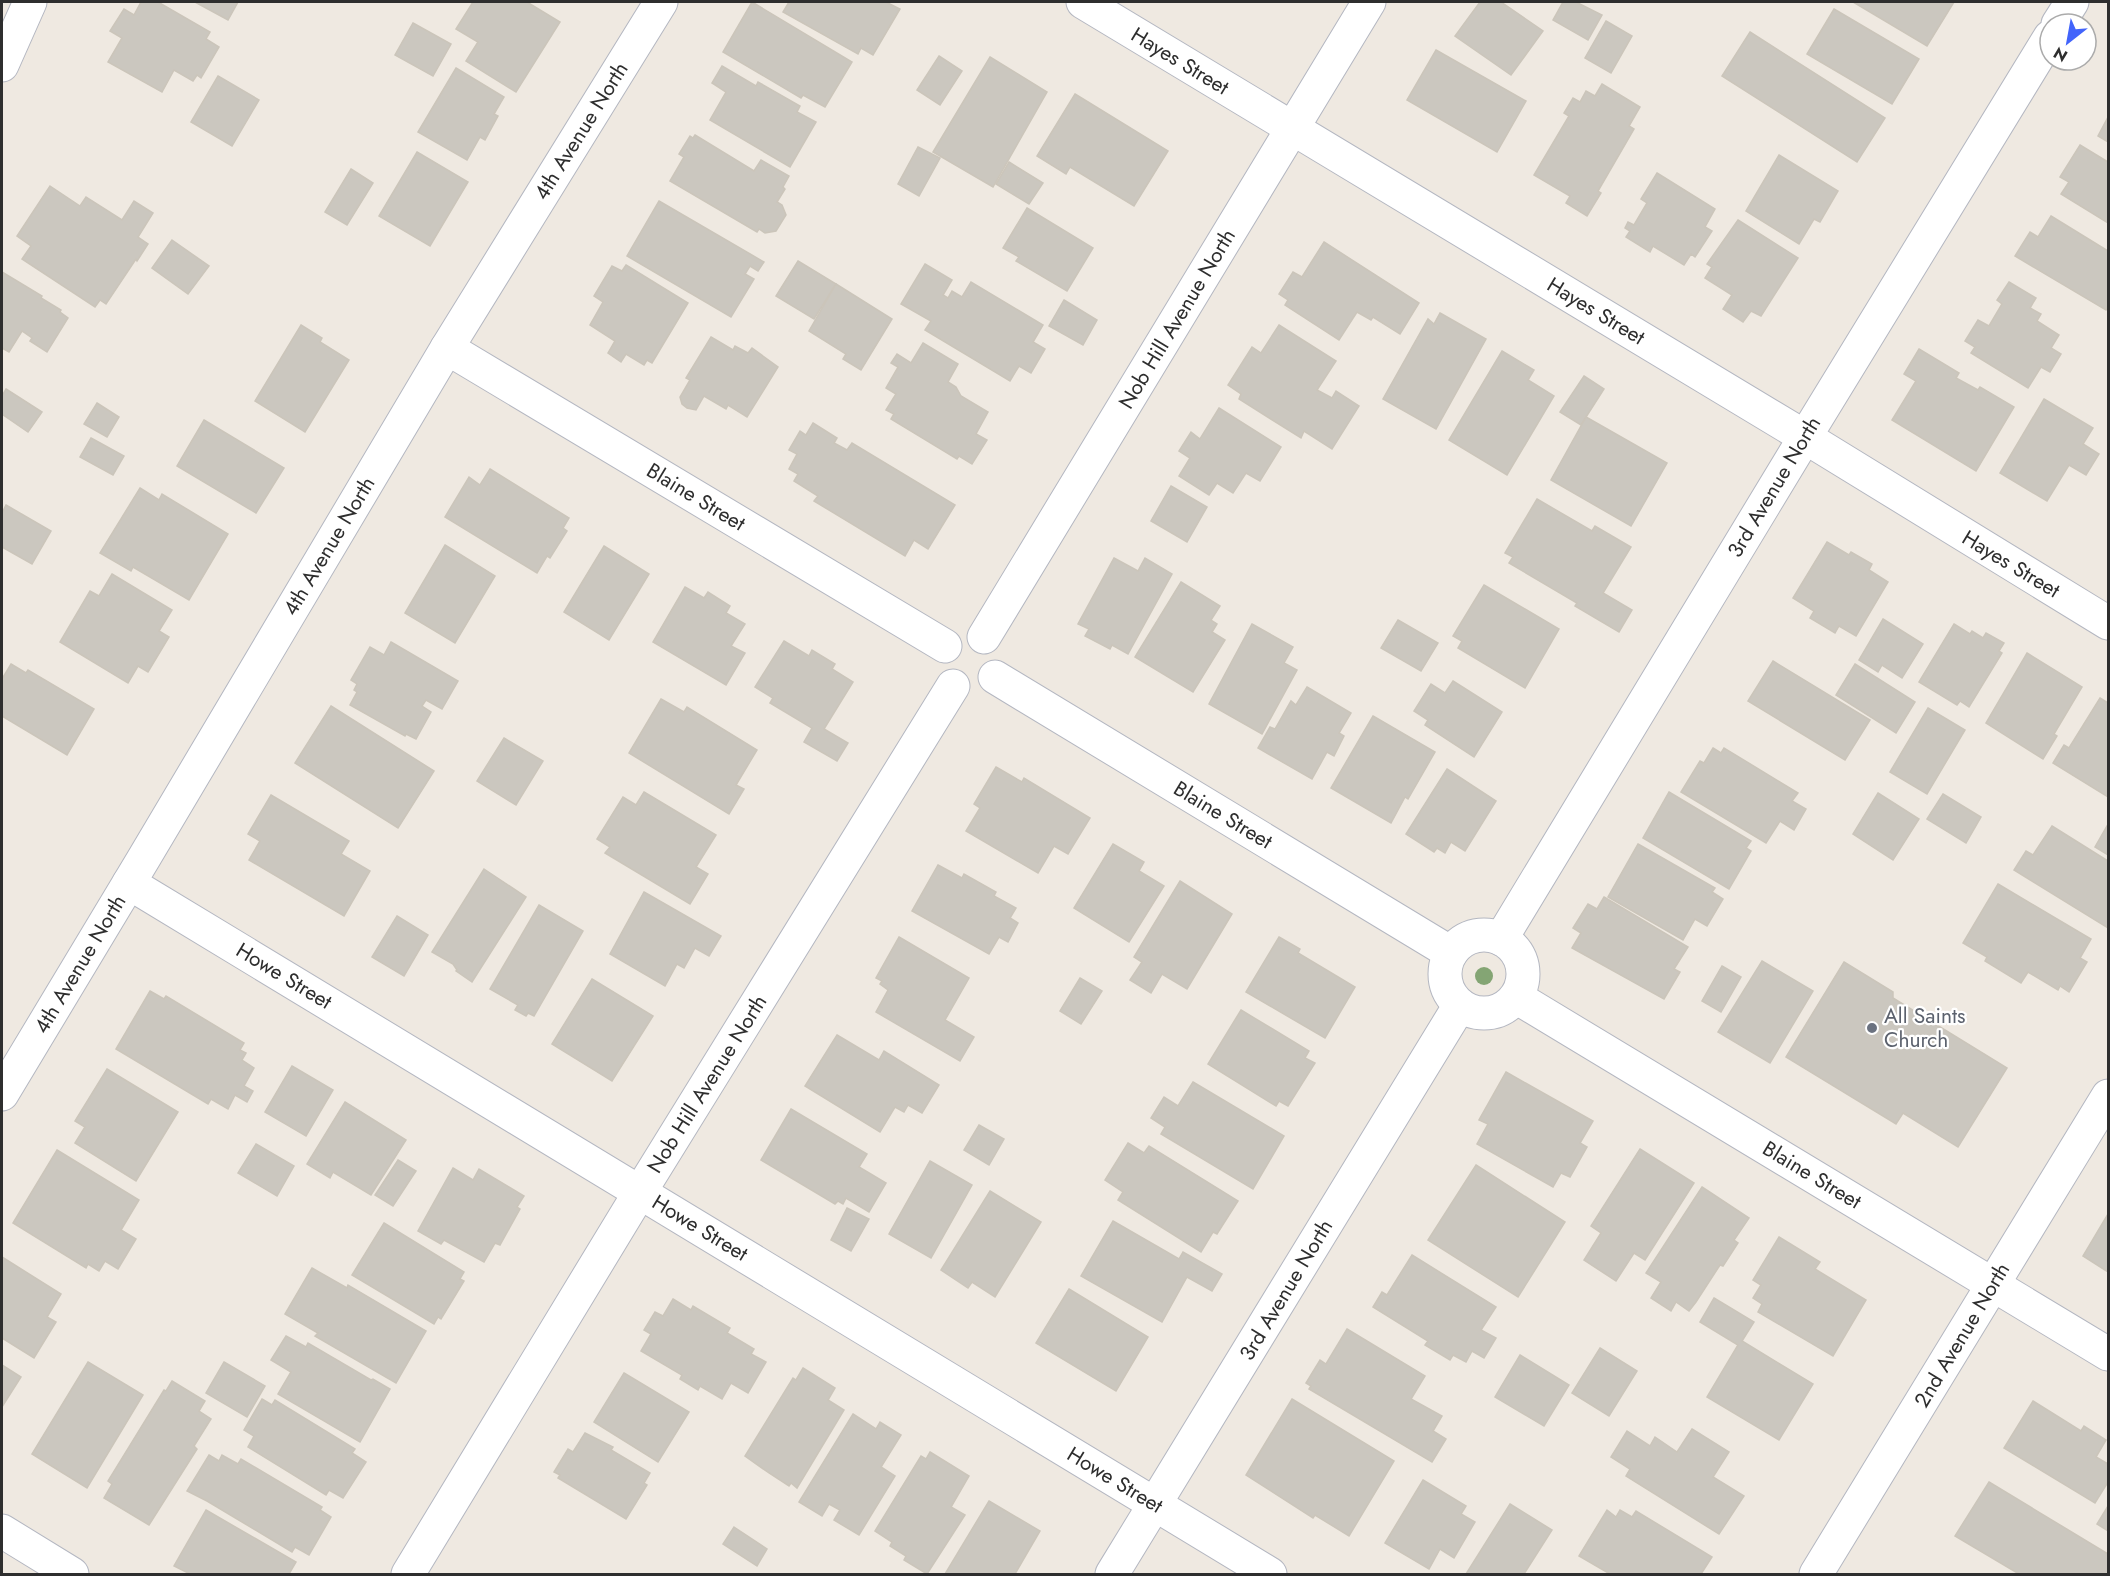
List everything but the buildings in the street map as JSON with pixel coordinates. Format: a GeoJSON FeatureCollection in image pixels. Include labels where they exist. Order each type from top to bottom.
{"type":"FeatureCollection","features":[{"type":"Feature","properties":{"kind":"street"},"geometry":{"type":"LineString","coordinates":[[2,65],[30,2]]}},
{"type":"Feature","properties":{"kind":"street","name":"4th Avenue North"},"geometry":{"type":"LineString","coordinates":[[2,1094],[447,348],[661,2]]}},
{"type":"Feature","properties":{"kind":"street","name":"Hayes Street"},"geometry":{"type":"LineString","coordinates":[[1083,2],[2109,623]]}},
{"type":"Feature","properties":{"kind":"street","name":"Nob Hill Avenue North"},"geometry":{"type":"LineString","coordinates":[[984,637],[1369,2]]}},
{"type":"Feature","properties":{"kind":"street","name":"3rd Avenue North"},"geometry":{"type":"LineString","coordinates":[[1501,939],[2038,57]]}},
{"type":"Feature","properties":{"kind":"street","name":"Blaine Street"},"geometry":{"type":"LineString","coordinates":[[447,348],[945,646]]}},
{"type":"Feature","properties":{"kind":"street"},"geometry":{"type":"LineString","coordinates":[[970,633],[984,637],[994,645],[998,654],[999,663],[995,677],[986,687],[978,691],[968,692],[953,686],[943,675],[940,666],[945,646],[952,638],[961,634],[970,633]]}},
{"type":"Feature","properties":{"kind":"street","name":"Blaine Street"},"geometry":{"type":"LineString","coordinates":[[995,677],[1451,953]]}},
{"type":"Feature","properties":{"kind":"street","name":"Nob Hill Avenue North"},"geometry":{"type":"LineString","coordinates":[[408,1575],[640,1192],[953,686]]}},
{"type":"Feature","properties":{"kind":"street","name":"Howe Street"},"geometry":{"type":"LineString","coordinates":[[129,883],[1270,1575]]}},
{"type":"Feature","properties":{"kind":"street"},"geometry":{"type":"LineString","coordinates":[[1480,934],[1501,939],[1515,950],[1521,961],[1522,985],[1516,996],[1507,1006],[1497,1011],[1484,1013],[1472,1011],[1460,1005],[1451,995],[1445,983],[1444,969],[1451,953],[1467,938],[1480,934]]}},
{"type":"Feature","properties":{"kind":"street","name":"Blaine Street"},"geometry":{"type":"LineString","coordinates":[[1516,996],[2109,1354]]}},
{"type":"Feature","properties":{"kind":"street","name":"3rd Avenue North"},"geometry":{"type":"LineString","coordinates":[[1112,1575],[1460,1005]]}},
{"type":"Feature","properties":{"kind":"street","name":"2nd Avenue North"},"geometry":{"type":"LineString","coordinates":[[1816,1575],[2109,1096]]}},
{"type":"Feature","properties":{"kind":"street"},"geometry":{"type":"LineString","coordinates":[[2,1531],[72,1575]]}},
{"type":"Feature","properties":{"kind":"place","name":"All Saints Church"},"geometry":{"type":"Point","coordinates":[1872,1028]}}]}
